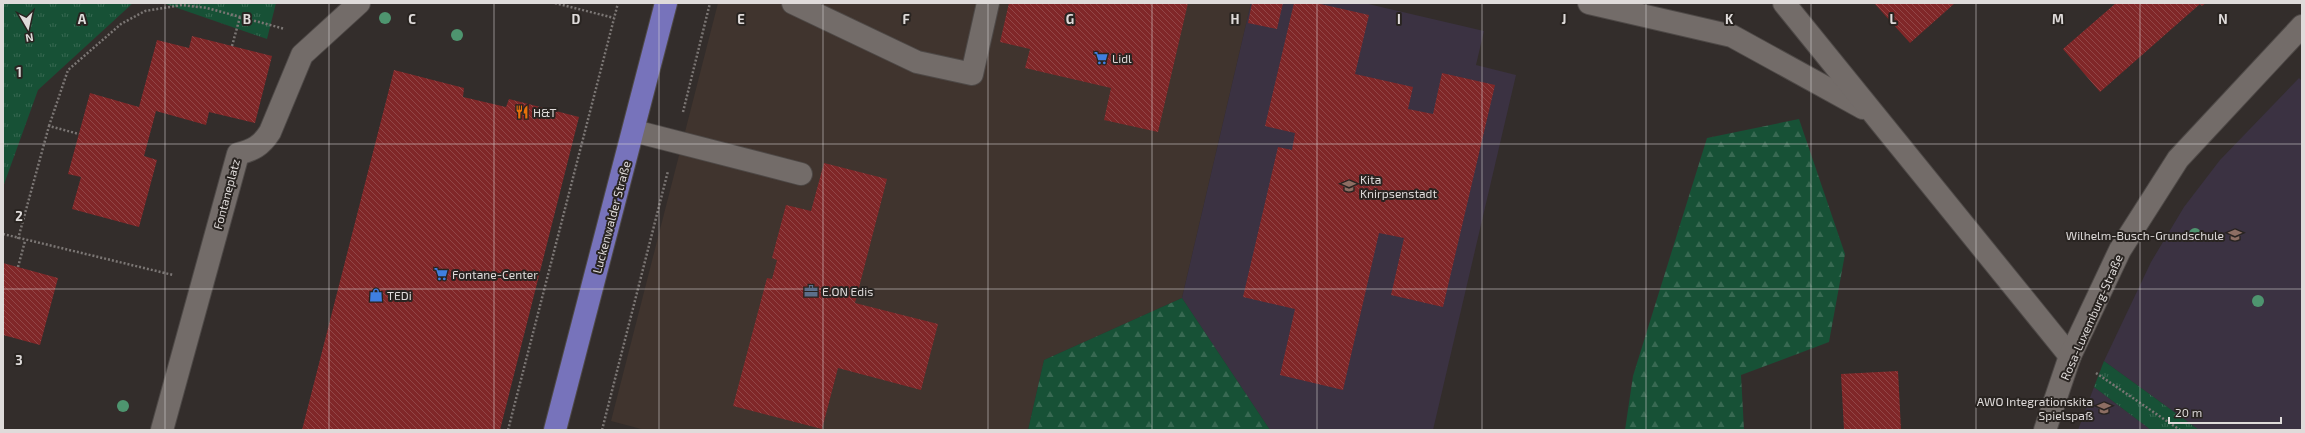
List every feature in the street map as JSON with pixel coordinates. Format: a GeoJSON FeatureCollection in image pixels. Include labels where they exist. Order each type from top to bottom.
{"type":"FeatureCollection","features":[{"type":"Feature","properties":{"kind":"main road","name":"Luckenwalder Straße"},"geometry":{"type":"LineString","coordinates":[[555,430],[634,131],[666,3]]}},
{"type":"Feature","properties":{"kind":"street","name":"Fontaneplatz"},"geometry":{"type":"LineString","coordinates":[[162,430],[238,154],[252,151],[263,143],[270,132],[302,55],[359,3]]}},
{"type":"Feature","properties":{"kind":"street"},"geometry":{"type":"LineString","coordinates":[[793,3],[917,62],[972,74],[988,3]]}},
{"type":"Feature","properties":{"kind":"street"},"geometry":{"type":"LineString","coordinates":[[1588,3],[1732,36],[1873,114]]}},
{"type":"Feature","properties":{"kind":"street"},"geometry":{"type":"LineString","coordinates":[[1784,3],[2070,356]]}},
{"type":"Feature","properties":{"kind":"street","name":"Rosa-Luxemburg-Straße"},"geometry":{"type":"LineString","coordinates":[[2045,430],[2070,356],[2120,250],[2178,159],[2302,26]]}},
{"type":"Feature","properties":{"kind":"street"},"geometry":{"type":"LineString","coordinates":[[634,131],[801,174]]}},
{"type":"Feature","properties":{"kind":"path"},"geometry":{"type":"LineString","coordinates":[[555,3],[614,18]]}},
{"type":"Feature","properties":{"kind":"path"},"geometry":{"type":"LineString","coordinates":[[508,430],[618,3]]}},
{"type":"Feature","properties":{"kind":"path"},"geometry":{"type":"LineString","coordinates":[[602,430],[710,3]]}},
{"type":"Feature","properties":{"kind":"path"},"geometry":{"type":"LineString","coordinates":[[18,239],[49,126],[68,70],[121,24],[132,17],[155,8],[182,5],[207,8],[320,38]]}},
{"type":"Feature","properties":{"kind":"path"},"geometry":{"type":"LineString","coordinates":[[232,46],[240,17]]}},
{"type":"Feature","properties":{"kind":"path"},"geometry":{"type":"LineString","coordinates":[[49,126],[78,134]]}},
{"type":"Feature","properties":{"kind":"path"},"geometry":{"type":"LineString","coordinates":[[3,234],[25,241],[202,282]]}},
{"type":"Feature","properties":{"kind":"path"},"geometry":{"type":"LineString","coordinates":[[18,267],[25,241]]}},
{"type":"Feature","properties":{"kind":"path"},"geometry":{"type":"LineString","coordinates":[[2070,356],[2180,430]]}},
{"type":"Feature","properties":{"kind":"shaded area"},"geometry":{"type":"Polygon","coordinates":[[[718,3],[1251,3],[1182,298],[1044,360],[1028,430],[645,430],[611,421],[718,3]]]}},
{"type":"Feature","properties":{"kind":"shaded area","name":"Kita Knirpsenstadt"},"geometry":{"type":"Polygon","coordinates":[[[1251,3],[1364,3],[1484,31],[1476,65],[1516,75],[1433,430],[1270,430],[1182,298],[1251,3]]]}},
{"type":"Feature","properties":{"kind":"shaded area","name":"Wilhelm-Busch-Grundschule"},"geometry":{"type":"Polygon","coordinates":[[[2299,78],[2302,81],[2302,430],[2199,430],[2104,361],[2151,262],[2184,207],[2220,160],[2299,78]]]}},
{"type":"Feature","properties":{"kind":"shaded area","name":"AWO Integrationskita Spielspaß"},"geometry":{"type":"Polygon","coordinates":[[[2094,387],[2151,430],[2078,430],[2094,387]]]}},
{"type":"Feature","properties":{"kind":"green space"},"geometry":{"type":"Polygon","coordinates":[[[3,3],[133,3],[38,90],[3,187],[3,3]]]}},
{"type":"Feature","properties":{"kind":"green space"},"geometry":{"type":"Polygon","coordinates":[[[163,3],[276,3],[267,39],[163,3]]]}},
{"type":"Feature","properties":{"kind":"green space"},"geometry":{"type":"Polygon","coordinates":[[[1799,119],[1845,254],[1829,342],[1741,375],[1744,430],[1625,430],[1633,376],[1707,138],[1799,119]]]}},
{"type":"Feature","properties":{"kind":"green space"},"geometry":{"type":"Polygon","coordinates":[[[1182,298],[1270,430],[1028,430],[1044,360],[1182,298]]]}},
{"type":"Feature","properties":{"kind":"green space"},"geometry":{"type":"Polygon","coordinates":[[[2104,361],[2199,430],[2151,430],[2094,387],[2104,361]]]}},
{"type":"Feature","properties":{"kind":"building","name":"Lidl"},"geometry":{"type":"Polygon","coordinates":[[[1009,3],[1188,3],[1158,132],[1104,120],[1111,88],[1025,68],[1030,49],[1000,42],[1009,3]]]}},
{"type":"Feature","properties":{"kind":"building"},"geometry":{"type":"Polygon","coordinates":[[[1252,3],[1283,3],[1277,29],[1248,23],[1252,3]]]}},
{"type":"Feature","properties":{"kind":"building"},"geometry":{"type":"Polygon","coordinates":[[[1294,3],[1316,3],[1369,15],[1355,74],[1413,87],[1408,109],[1433,114],[1442,73],[1495,85],[1443,307],[1391,295],[1404,238],[1379,233],[1343,390],[1280,375],[1295,309],[1243,297],[1278,147],[1292,150],[1295,133],[1265,126],[1294,3]]]}},
{"type":"Feature","properties":{"kind":"building"},"geometry":{"type":"Polygon","coordinates":[[[1874,3],[1955,3],[1910,43],[1874,3]]]}},
{"type":"Feature","properties":{"kind":"building"},"geometry":{"type":"Polygon","coordinates":[[[2116,3],[2206,3],[2202,6],[2200,4],[2100,92],[2063,49],[2116,3]]]}},
{"type":"Feature","properties":{"kind":"building"},"geometry":{"type":"Polygon","coordinates":[[[192,36],[272,56],[255,123],[209,112],[206,125],[156,111],[144,156],[157,160],[139,227],[72,209],[81,177],[68,174],[90,93],[139,107],[157,40],[189,48],[192,36]]]}},
{"type":"Feature","properties":{"kind":"building","name":"Fontane-Center"},"geometry":{"type":"Polygon","coordinates":[[[394,70],[464,88],[463,97],[506,107],[509,99],[579,117],[500,430],[302,430],[394,70]]]}},
{"type":"Feature","properties":{"kind":"building","name":"E.ON Edis"},"geometry":{"type":"Polygon","coordinates":[[[824,163],[887,179],[855,303],[938,324],[921,390],[838,368],[822,429],[733,406],[767,278],[772,279],[777,260],[772,258],[786,205],[811,211],[824,163]]]}},
{"type":"Feature","properties":{"kind":"building"},"geometry":{"type":"Polygon","coordinates":[[[3,263],[58,278],[40,345],[3,335],[3,263]]]}},
{"type":"Feature","properties":{"kind":"building"},"geometry":{"type":"Polygon","coordinates":[[[1898,371],[1901,430],[1844,430],[1841,374],[1898,371]]]}},
{"type":"Feature","properties":{"kind":"place","name":"Lidl"},"geometry":{"type":"Point","coordinates":[1101,58]}},
{"type":"Feature","properties":{"kind":"place","name":"H&T"},"geometry":{"type":"Point","coordinates":[522,112]}},
{"type":"Feature","properties":{"kind":"place","name":"Kita Knirpsenstadt"},"geometry":{"type":"Point","coordinates":[1349,186]}},
{"type":"Feature","properties":{"kind":"place","name":"Wilhelm-Busch-Grundschule"},"geometry":{"type":"Point","coordinates":[2235,235]}},
{"type":"Feature","properties":{"kind":"place","name":"Fontane-Center"},"geometry":{"type":"Point","coordinates":[441,274]}},
{"type":"Feature","properties":{"kind":"place","name":"E.ON Edis"},"geometry":{"type":"Point","coordinates":[811,291]}},
{"type":"Feature","properties":{"kind":"place","name":"TEDi"},"geometry":{"type":"Point","coordinates":[376,295]}},
{"type":"Feature","properties":{"kind":"place","name":"AWO Integrationskita Spielspaß"},"geometry":{"type":"Point","coordinates":[2104,408]}}]}
